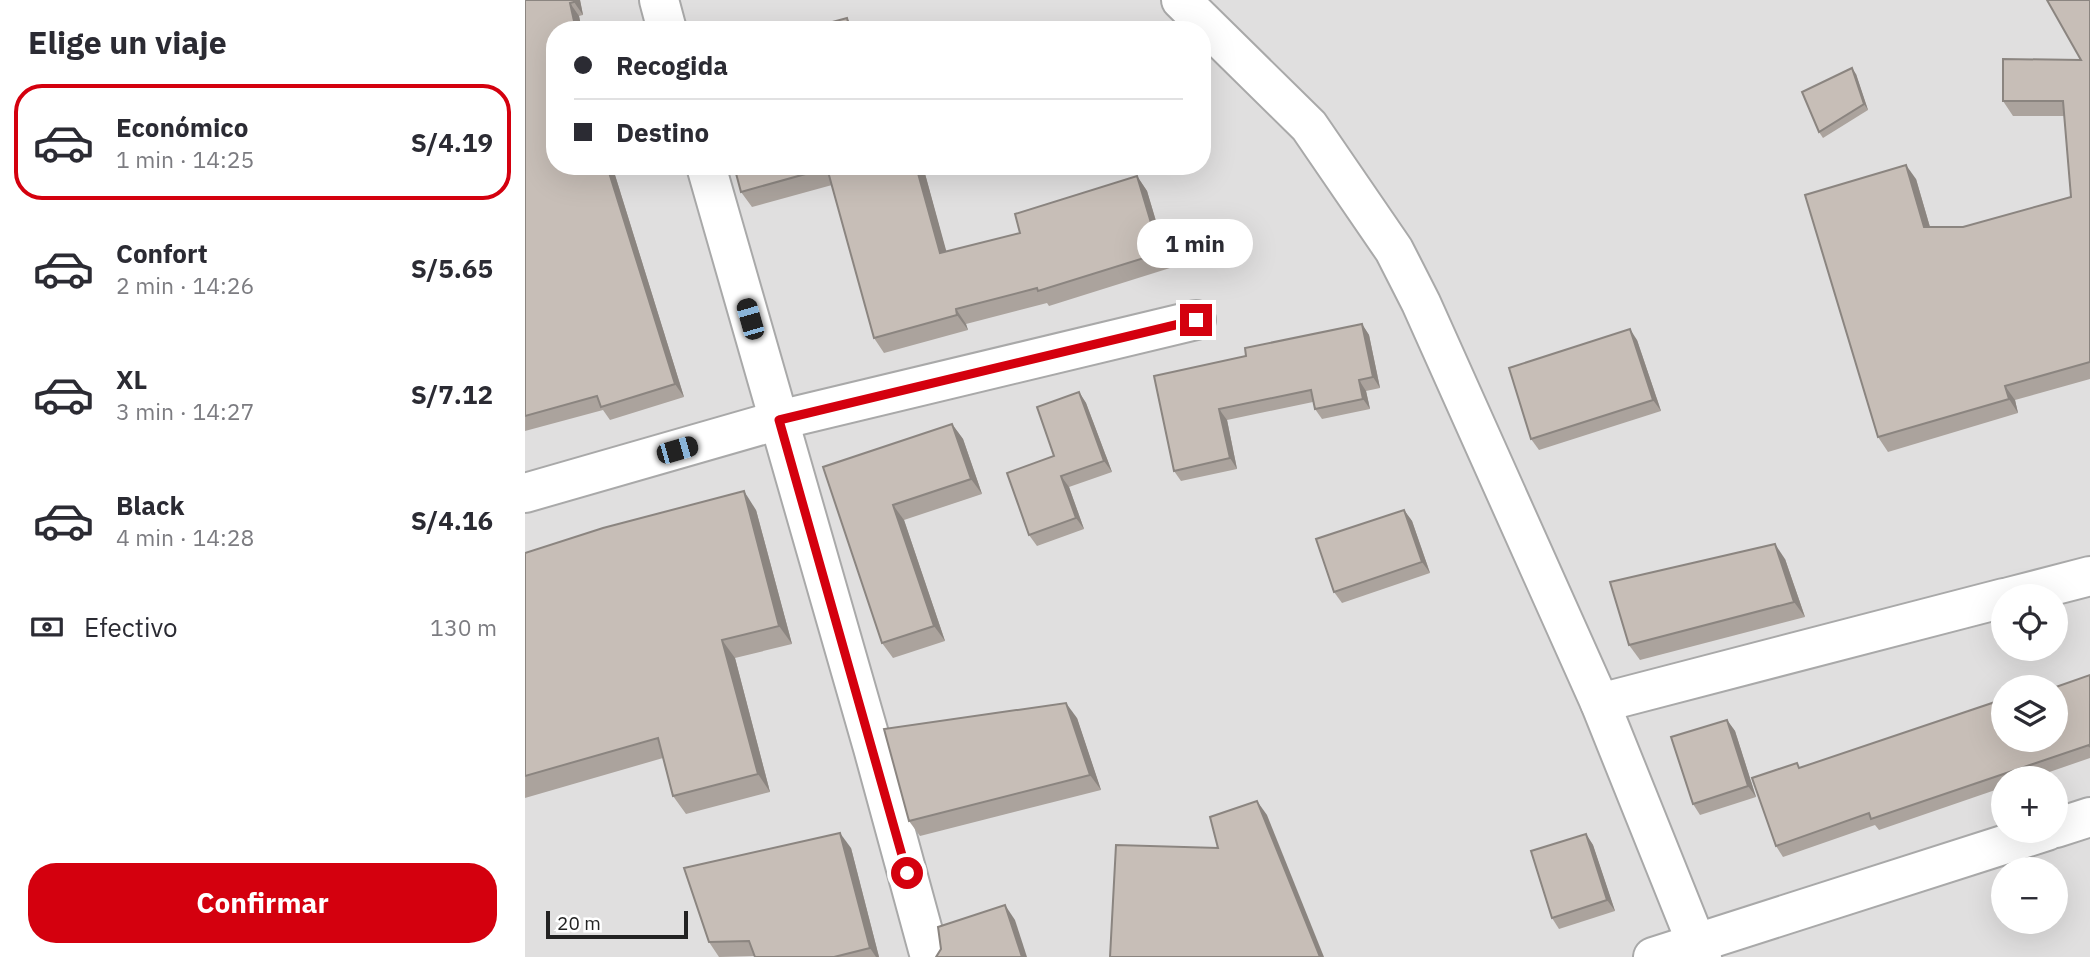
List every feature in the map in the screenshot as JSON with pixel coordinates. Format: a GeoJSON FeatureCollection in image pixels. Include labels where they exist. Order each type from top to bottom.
{"type":"FeatureCollection","features":[{"type":"Feature","properties":{"kind":"street"},"geometry":{"type":"LineString","coordinates":[[659,0],[665,21]]}},
{"type":"Feature","properties":{"kind":"street"},"geometry":{"type":"LineString","coordinates":[[1181,0],[1202,21]]}},
{"type":"Feature","properties":{"kind":"street"},"geometry":{"type":"LineString","coordinates":[[1211,30],[1309,126],[1394,250],[1421,303],[1599,703],[1700,950]]}},
{"type":"Feature","properties":{"kind":"street"},"geometry":{"type":"LineString","coordinates":[[709,175],[930,957]]}},
{"type":"Feature","properties":{"kind":"street"},"geometry":{"type":"LineString","coordinates":[[525,494],[779,420],[1196,320]]}},
{"type":"Feature","properties":{"kind":"street"},"geometry":{"type":"LineString","coordinates":[[2059,584],[2090,576]]}},
{"type":"Feature","properties":{"kind":"street"},"geometry":{"type":"LineString","coordinates":[[1599,703],[1991,601]]}},
{"type":"Feature","properties":{"kind":"street"},"geometry":{"type":"LineString","coordinates":[[2068,824],[2090,817]]}},
{"type":"Feature","properties":{"kind":"street"},"geometry":{"type":"LineString","coordinates":[[1653,957],[1700,950],[2012,843]]}},
{"type":"Feature","properties":{"kind":"shaded area"},"geometry":{"type":"Polygon","coordinates":[[[525,0],[2090,0],[2090,957],[525,957],[525,0]]]}},
{"type":"Feature","properties":{"kind":"building"},"geometry":{"type":"Polygon","coordinates":[[[525,0],[574,0],[570,3],[574,21],[546,21],[546,175],[610,175],[675,384],[601,407],[597,396],[525,416],[525,0]]]}},
{"type":"Feature","properties":{"kind":"building"},"geometry":{"type":"Polygon","coordinates":[[[2047,0],[2090,0],[2090,362],[2005,386],[2009,399],[1878,437],[1805,195],[1906,165],[1924,227],[1963,227],[2071,197],[2063,101],[2003,101],[2003,59],[2081,60],[2047,0]]]}},
{"type":"Feature","properties":{"kind":"building"},"geometry":{"type":"Polygon","coordinates":[[[1852,68],[1864,104],[1819,132],[1802,92],[1852,68]]]}},
{"type":"Feature","properties":{"kind":"building"},"geometry":{"type":"Polygon","coordinates":[[[736,175],[802,175],[741,192],[736,175]]]}},
{"type":"Feature","properties":{"kind":"building"},"geometry":{"type":"Polygon","coordinates":[[[829,175],[918,175],[940,253],[1020,233],[1015,214],[1137,176],[1160,253],[1038,291],[1037,288],[956,309],[957,315],[874,338],[829,175]]]}},
{"type":"Feature","properties":{"kind":"building"},"geometry":{"type":"Polygon","coordinates":[[[1362,324],[1373,377],[1359,380],[1363,399],[1315,409],[1311,390],[1219,409],[1230,458],[1174,471],[1154,376],[1246,356],[1245,348],[1362,324]]]}},
{"type":"Feature","properties":{"kind":"building"},"geometry":{"type":"Polygon","coordinates":[[[1630,329],[1653,400],[1531,439],[1509,368],[1630,329]]]}},
{"type":"Feature","properties":{"kind":"building"},"geometry":{"type":"Polygon","coordinates":[[[1079,392],[1104,461],[1061,476],[1076,518],[1029,535],[1007,473],[1054,456],[1037,407],[1079,392]]]}},
{"type":"Feature","properties":{"kind":"building"},"geometry":{"type":"Polygon","coordinates":[[[952,424],[971,479],[893,505],[934,626],[882,643],[823,467],[952,424]]]}},
{"type":"Feature","properties":{"kind":"building"},"geometry":{"type":"Polygon","coordinates":[[[744,491],[779,626],[722,640],[758,774],[673,796],[658,738],[525,776],[525,553],[603,528],[744,491]]]}},
{"type":"Feature","properties":{"kind":"building"},"geometry":{"type":"Polygon","coordinates":[[[1404,510],[1422,562],[1334,592],[1316,539],[1404,510]]]}},
{"type":"Feature","properties":{"kind":"building"},"geometry":{"type":"Polygon","coordinates":[[[1775,544],[1794,602],[1629,645],[1610,582],[1775,544]]]}},
{"type":"Feature","properties":{"kind":"building"},"geometry":{"type":"Polygon","coordinates":[[[2090,675],[2090,747],[2089,745],[2027,766],[1991,766],[1991,778],[1871,819],[1869,813],[1776,846],[1752,778],[1797,763],[1799,768],[1991,703],[1991,752],[2068,752],[2068,683],[2090,675]]]}},
{"type":"Feature","properties":{"kind":"building"},"geometry":{"type":"Polygon","coordinates":[[[1066,703],[1090,775],[909,821],[884,729],[1066,703]]]}},
{"type":"Feature","properties":{"kind":"building"},"geometry":{"type":"Polygon","coordinates":[[[1727,720],[1748,786],[1693,804],[1671,737],[1727,720]]]}},
{"type":"Feature","properties":{"kind":"building"},"geometry":{"type":"Polygon","coordinates":[[[1257,801],[1320,957],[1110,957],[1116,845],[1218,848],[1210,817],[1257,801]]]}},
{"type":"Feature","properties":{"kind":"building"},"geometry":{"type":"Polygon","coordinates":[[[840,833],[870,948],[834,957],[755,957],[749,941],[709,942],[684,868],[840,833]]]}},
{"type":"Feature","properties":{"kind":"building"},"geometry":{"type":"Polygon","coordinates":[[[1586,834],[1607,900],[1552,918],[1531,851],[1586,834]]]}},
{"type":"Feature","properties":{"kind":"building"},"geometry":{"type":"Polygon","coordinates":[[[1005,905],[1022,957],[936,957],[941,949],[938,927],[1005,905]]]}},
{"type":"Feature","properties":{"kind":"route"},"geometry":{"type":"LineString","coordinates":[[907,873],[779,420],[1196,320]]}}]}
